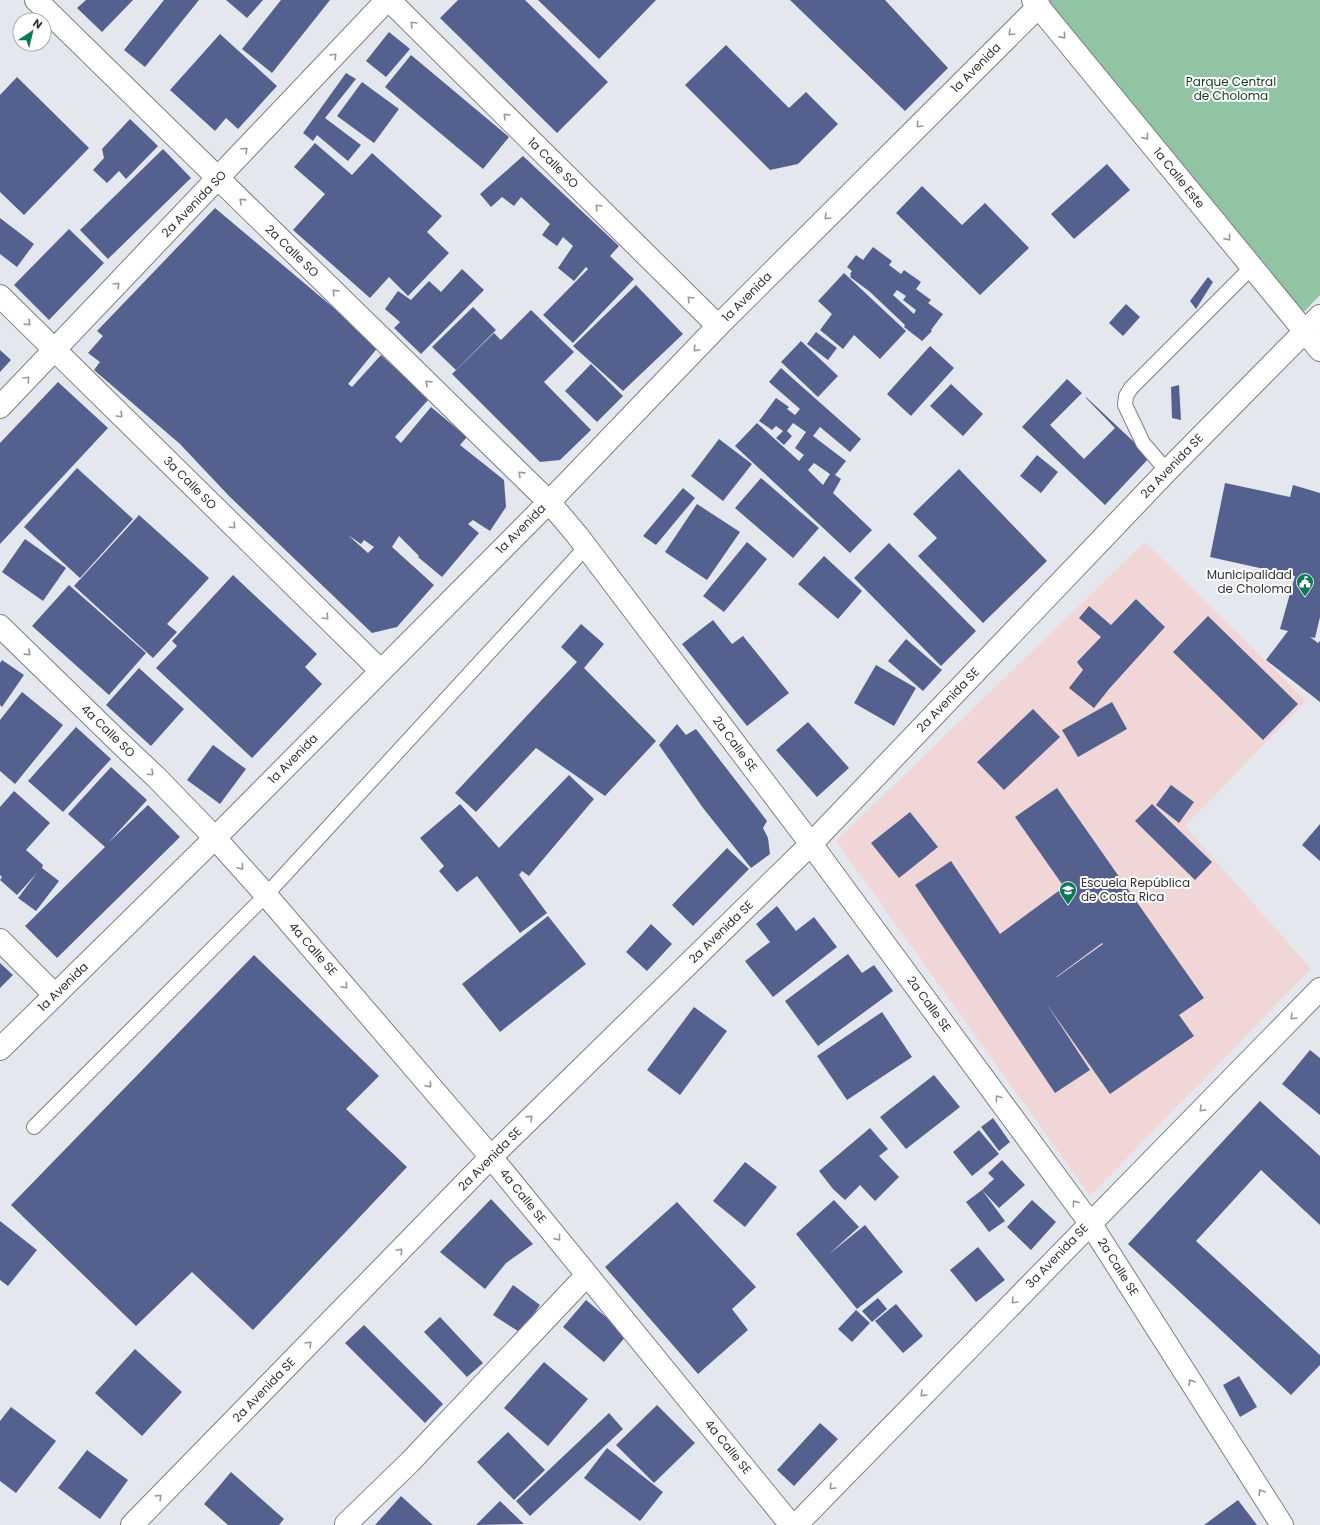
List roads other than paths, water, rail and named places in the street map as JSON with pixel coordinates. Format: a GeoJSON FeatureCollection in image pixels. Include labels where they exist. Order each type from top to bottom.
{"type":"FeatureCollection","features":[{"type":"Feature","properties":{"kind":"street","name":"2a Calle SO"},"geometry":{"type":"LineString","coordinates":[[36,0],[549,502]]}},
{"type":"Feature","properties":{"kind":"street","name":"2a Avenida SO"},"geometry":{"type":"LineString","coordinates":[[0,407],[388,0]]}},
{"type":"Feature","properties":{"kind":"street","name":"1a Calle SO"},"geometry":{"type":"LineString","coordinates":[[388,0],[718,326]]}},
{"type":"Feature","properties":{"kind":"street","name":"1a Avenida"},"geometry":{"type":"LineString","coordinates":[[0,1049],[216,838],[380,670],[549,502],[718,326],[1036,3]]}},
{"type":"Feature","properties":{"kind":"street","name":"1a Calle Este"},"geometry":{"type":"LineString","coordinates":[[1036,3],[1320,350]]}},
{"type":"Feature","properties":{"kind":"street","name":"3a Calle SO"},"geometry":{"type":"LineString","coordinates":[[0,296],[380,670]]}},
{"type":"Feature","properties":{"kind":"street","name":"2a Avenida SE"},"geometry":{"type":"LineString","coordinates":[[132,1525],[491,1157],[811,844],[1167,471],[1320,316]]}},
{"type":"Feature","properties":{"kind":"street","name":"2a Calle SE"},"geometry":{"type":"LineString","coordinates":[[549,502],[577,535],[811,844],[1090,1223],[1282,1525]]}},
{"type":"Feature","properties":{"kind":"street","name":"4a Calle SO"},"geometry":{"type":"LineString","coordinates":[[0,626],[116,740],[156,777],[216,838]]}},
{"type":"Feature","properties":{"kind":"street","name":"4a Calle SE"},"geometry":{"type":"LineString","coordinates":[[216,838],[491,1157],[791,1525]]}},
{"type":"Feature","properties":{"kind":"street"},"geometry":{"type":"LineString","coordinates":[[0,940],[55,995]]}},
{"type":"Feature","properties":{"kind":"street","name":"3a Avenida SE"},"geometry":{"type":"LineString","coordinates":[[796,1525],[1320,989]]}},
{"type":"Feature","properties":{"kind":"street"},"geometry":{"type":"LineString","coordinates":[[346,1524],[410,1462],[587,1275]]}},
{"type":"Feature","properties":{"kind":"lane"},"geometry":{"type":"LineString","coordinates":[[1167,471],[1143,443],[1124,405],[1126,396],[1131,388],[1252,267]]}},
{"type":"Feature","properties":{"kind":"lane"},"geometry":{"type":"LineString","coordinates":[[34,1127],[266,895],[586,547]]}},
{"type":"Feature","properties":{"kind":"place","name":"Municipalidad de Choloma"},"geometry":{"type":"Point","coordinates":[1305,597]}},
{"type":"Feature","properties":{"kind":"place","name":"Escuela República de Costa Rica"},"geometry":{"type":"Point","coordinates":[1068,905]}},
{"type":"Feature","properties":{"kind":"park label","name":"Parque Central de Choloma"},"geometry":{"type":"Point","coordinates":[1231,89]}}]}
